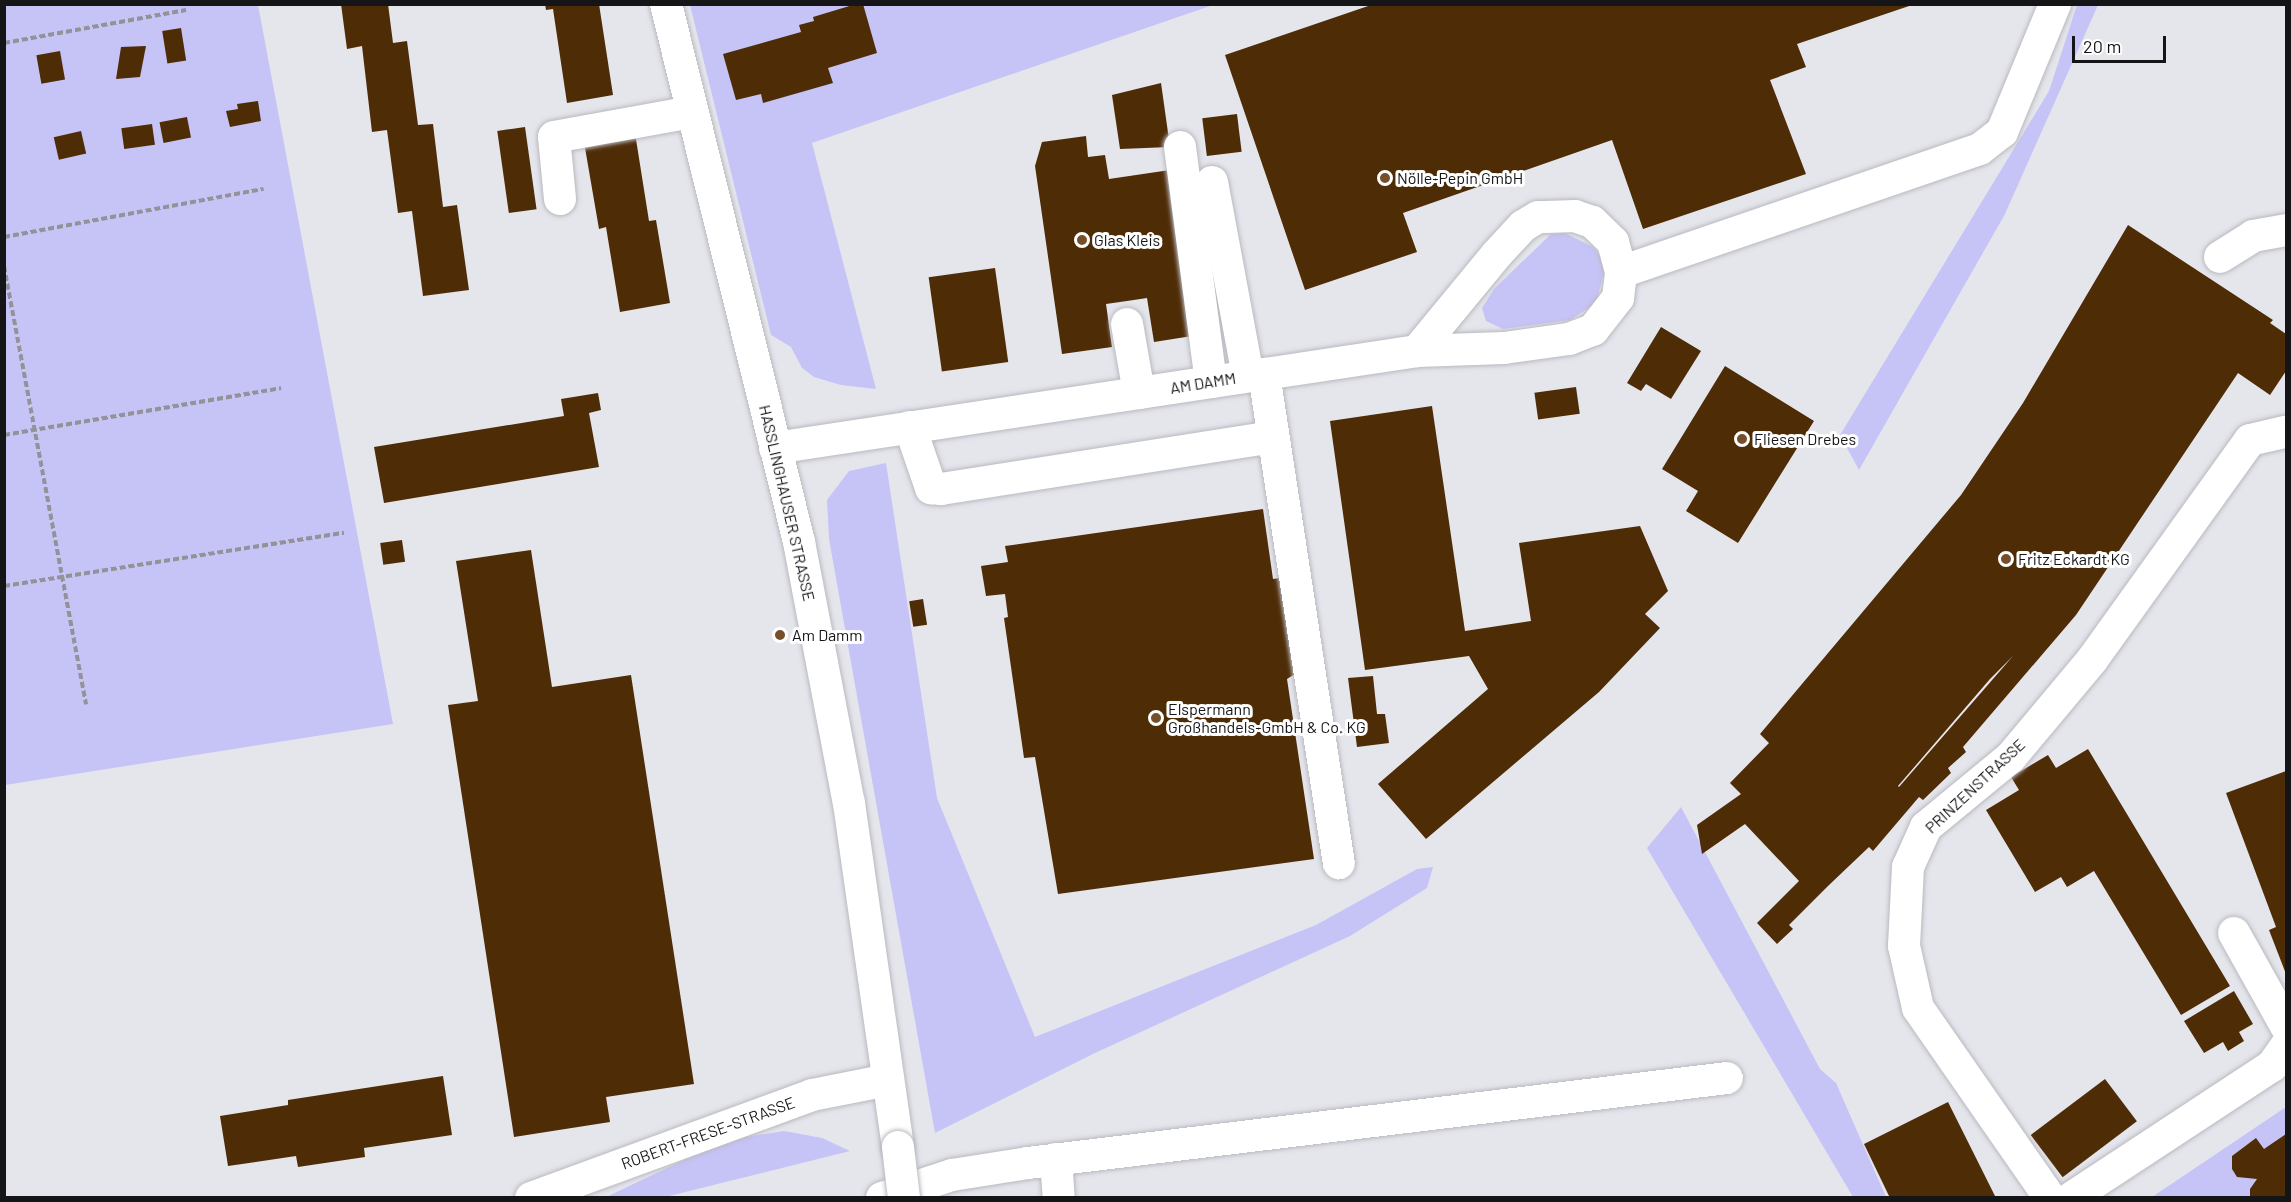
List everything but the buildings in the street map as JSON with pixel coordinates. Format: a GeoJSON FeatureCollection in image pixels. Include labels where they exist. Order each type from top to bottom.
{"type":"FeatureCollection","features":[{"type":"Feature","properties":{"kind":"street","name":"HASSLINGHAUSER STRASSE"},"geometry":{"type":"LineString","coordinates":[[666,4],[799,542],[849,803],[888,1080]]}},
{"type":"Feature","properties":{"kind":"street"},"geometry":{"type":"LineString","coordinates":[[1620,272],[1980,149],[2002,132],[2055,4]]}},
{"type":"Feature","properties":{"kind":"street"},"geometry":{"type":"LineString","coordinates":[[560,199],[554,137],[692,112]]}},
{"type":"Feature","properties":{"kind":"street"},"geometry":{"type":"LineString","coordinates":[[1180,147],[1211,382]]}},
{"type":"Feature","properties":{"kind":"street"},"geometry":{"type":"LineString","coordinates":[[1212,182],[1256,375],[1274,437],[1340,863]]}},
{"type":"Feature","properties":{"kind":"street","name":"AM DAMM"},"geometry":{"type":"LineString","coordinates":[[775,448],[1417,351],[1504,348],[1569,339],[1593,330],[1618,298],[1620,272],[1613,242],[1592,222],[1575,216],[1538,217],[1523,226],[1497,254],[1417,351]]}},
{"type":"Feature","properties":{"kind":"street"},"geometry":{"type":"LineString","coordinates":[[2220,258],[2253,236],[2286,230]]}},
{"type":"Feature","properties":{"kind":"street"},"geometry":{"type":"LineString","coordinates":[[1127,324],[1139,393]]}},
{"type":"Feature","properties":{"kind":"street"},"geometry":{"type":"LineString","coordinates":[[910,427],[931,488],[941,489],[1274,437]]}},
{"type":"Feature","properties":{"kind":"street","name":"PRINZENSTRASSE"},"geometry":{"type":"LineString","coordinates":[[2050,1197],[1918,1008],[1904,946],[1908,867],[1926,827],[2012,757],[2092,660],[2250,440],[2286,432]]}},
{"type":"Feature","properties":{"kind":"street"},"geometry":{"type":"LineString","coordinates":[[2234,933],[2286,1026]]}},
{"type":"Feature","properties":{"kind":"street"},"geometry":{"type":"LineString","coordinates":[[2071,1197],[2272,1066],[2286,1046]]}},
{"type":"Feature","properties":{"kind":"street"},"geometry":{"type":"LineString","coordinates":[[882,1197],[952,1175],[1056,1160],[1727,1078]]}},
{"type":"Feature","properties":{"kind":"street"},"geometry":{"type":"LineString","coordinates":[[888,1080],[904,1197]]}},
{"type":"Feature","properties":{"kind":"street","name":"ROBERT-FRESE-STRASSE"},"geometry":{"type":"LineString","coordinates":[[531,1197],[812,1095],[888,1080]]}},
{"type":"Feature","properties":{"kind":"street"},"geometry":{"type":"LineString","coordinates":[[1056,1160],[1059,1197]]}},
{"type":"Feature","properties":{"kind":"path"},"geometry":{"type":"LineString","coordinates":[[4,43],[186,10]]}},
{"type":"Feature","properties":{"kind":"path"},"geometry":{"type":"LineString","coordinates":[[4,237],[264,189]]}},
{"type":"Feature","properties":{"kind":"path"},"geometry":{"type":"LineString","coordinates":[[4,266],[86,704]]}},
{"type":"Feature","properties":{"kind":"path"},"geometry":{"type":"LineString","coordinates":[[4,435],[281,388]]}},
{"type":"Feature","properties":{"kind":"path"},"geometry":{"type":"LineString","coordinates":[[4,586],[344,533]]}},
{"type":"Feature","properties":{"kind":"shaded area"},"geometry":{"type":"Polygon","coordinates":[[[5,5],[258,5],[393,724],[5,785],[5,5]]]}},
{"type":"Feature","properties":{"kind":"shaded area"},"geometry":{"type":"Polygon","coordinates":[[[690,5],[1213,5],[812,143],[876,389],[841,385],[814,377],[802,368],[791,347],[771,335],[690,5]]]}},
{"type":"Feature","properties":{"kind":"shaded area"},"geometry":{"type":"Polygon","coordinates":[[[2077,5],[2098,5],[2005,214],[1859,470],[1840,435],[2049,91],[2077,5]]]}},
{"type":"Feature","properties":{"kind":"shaded area"},"geometry":{"type":"Polygon","coordinates":[[[1565,233],[1593,247],[1600,256],[1605,269],[1596,303],[1570,320],[1503,329],[1486,321],[1482,308],[1494,289],[1551,234],[1565,233]]]}},
{"type":"Feature","properties":{"kind":"shaded area"},"geometry":{"type":"Polygon","coordinates":[[[886,463],[937,798],[1035,1037],[1316,925],[1417,869],[1433,867],[1427,888],[1350,936],[1095,1053],[935,1133],[829,539],[827,500],[849,471],[886,463]]]}},
{"type":"Feature","properties":{"kind":"shaded area"},"geometry":{"type":"Polygon","coordinates":[[[1681,807],[1820,1069],[1836,1083],[1886,1197],[1853,1197],[1647,848],[1681,807]]]}},
{"type":"Feature","properties":{"kind":"shaded area"},"geometry":{"type":"Polygon","coordinates":[[[2286,1107],[2286,1197],[2152,1197],[2286,1107]]]}},
{"type":"Feature","properties":{"kind":"shaded area"},"geometry":{"type":"Polygon","coordinates":[[[784,1131],[822,1138],[850,1151],[665,1197],[604,1198],[726,1140],[784,1131]]]}},
{"type":"Feature","properties":{"kind":"place","name":"Nölle-Pepin GmbH"},"geometry":{"type":"Point","coordinates":[1385,178]}},
{"type":"Feature","properties":{"kind":"place","name":"Glas Kleis"},"geometry":{"type":"Point","coordinates":[1082,240]}},
{"type":"Feature","properties":{"kind":"place","name":"Fliesen Drebes"},"geometry":{"type":"Point","coordinates":[1742,439]}},
{"type":"Feature","properties":{"kind":"place","name":"Fritz Eckardt KG"},"geometry":{"type":"Point","coordinates":[2006,559]}},
{"type":"Feature","properties":{"kind":"place","name":"Am Damm"},"geometry":{"type":"Point","coordinates":[780,635]}},
{"type":"Feature","properties":{"kind":"place","name":"Elspermann Großhandels-GmbH & Co. KG"},"geometry":{"type":"Point","coordinates":[1156,718]}}]}
